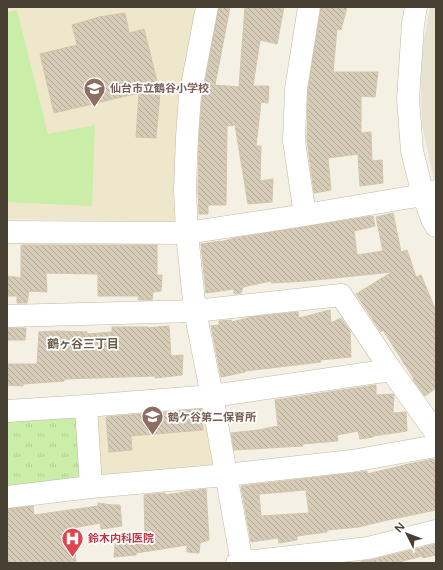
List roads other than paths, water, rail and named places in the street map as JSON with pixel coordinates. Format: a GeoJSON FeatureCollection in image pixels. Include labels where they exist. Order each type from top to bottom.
{"type":"FeatureCollection","features":[{"type":"Feature","properties":{"kind":"street"},"geometry":{"type":"LineString","coordinates":[[207,7],[190,96],[185,190],[187,233],[195,312],[212,396],[242,563]]}},
{"type":"Feature","properties":{"kind":"street"},"geometry":{"type":"LineString","coordinates":[[305,215],[294,141],[296,89],[309,7]]}},
{"type":"Feature","properties":{"kind":"street"},"geometry":{"type":"LineString","coordinates":[[416,7],[413,24],[408,99],[412,151],[429,193],[432,219],[436,226]]}},
{"type":"Feature","properties":{"kind":"street"},"geometry":{"type":"LineString","coordinates":[[7,232],[187,233],[305,215],[429,193]]}},
{"type":"Feature","properties":{"kind":"street"},"geometry":{"type":"LineString","coordinates":[[7,316],[195,312],[341,295],[391,370],[436,433]]}},
{"type":"Feature","properties":{"kind":"street"},"geometry":{"type":"LineString","coordinates":[[7,411],[212,396],[391,370]]}},
{"type":"Feature","properties":{"kind":"street"},"geometry":{"type":"LineString","coordinates":[[86,406],[91,487]]}},
{"type":"Feature","properties":{"kind":"street"},"geometry":{"type":"LineString","coordinates":[[7,497],[91,487],[226,475],[352,461],[436,446]]}},
{"type":"Feature","properties":{"kind":"street"},"geometry":{"type":"LineString","coordinates":[[238,563],[368,548],[436,531]]}},
{"type":"Feature","properties":{"kind":"place","name":"仙台市立鶴谷小学校"},"geometry":{"type":"Point","coordinates":[95,108]}},
{"type":"Feature","properties":{"kind":"place","name":"鶴ケ谷第二保育所"},"geometry":{"type":"Point","coordinates":[153,436]}},
{"type":"Feature","properties":{"kind":"place","name":"鈴木内科医院"},"geometry":{"type":"Point","coordinates":[73,558]}},
{"type":"Feature","properties":{"kind":"district","name":"鶴ヶ谷三丁目"},"geometry":{"type":"Point","coordinates":[83,344]}}]}
